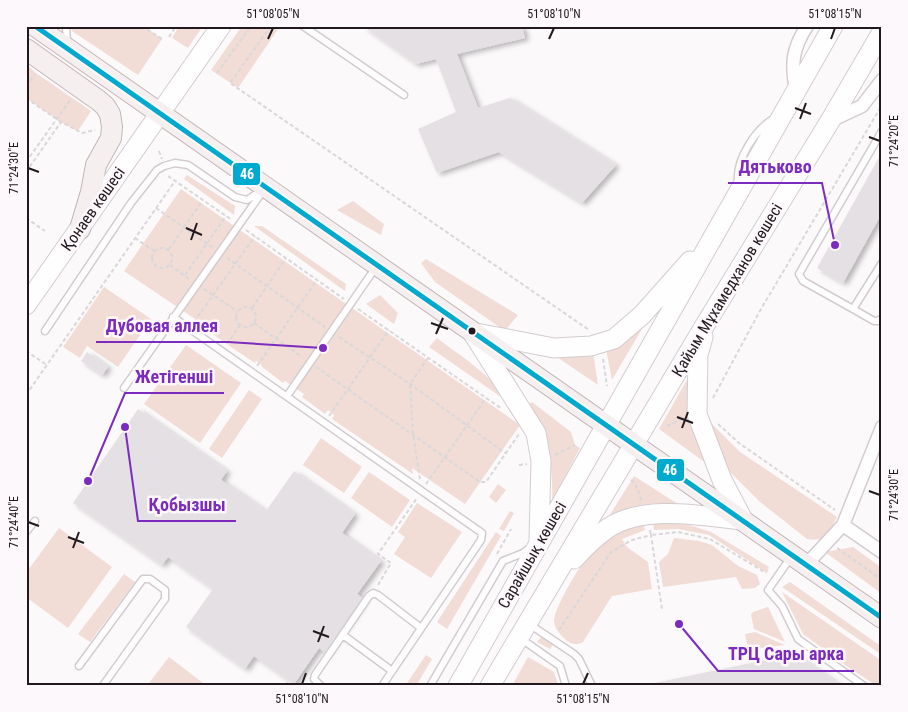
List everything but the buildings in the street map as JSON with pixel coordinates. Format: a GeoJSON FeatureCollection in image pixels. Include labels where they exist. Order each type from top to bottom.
{"type":"FeatureCollection","features":[{"type":"Feature","properties":{"kind":"main road"},"geometry":{"type":"LineString","coordinates":[[35,26],[882,618]]}},
{"type":"Feature","properties":{"kind":"main road","name":"Қонаев көшесі"},"geometry":{"type":"LineString","coordinates":[[26,305],[221,26]]}},
{"type":"Feature","properties":{"kind":"main road"},"geometry":{"type":"LineString","coordinates":[[606,424],[833,26]]}},
{"type":"Feature","properties":{"kind":"main road","name":"Қайым Мұхамедханов көшесі"},"geometry":{"type":"LineString","coordinates":[[634,444],[882,32]]}},
{"type":"Feature","properties":{"kind":"main road"},"geometry":{"type":"LineString","coordinates":[[26,49],[98,100],[110,114],[111,138],[96,165],[91,192],[80,229]]}},
{"type":"Feature","properties":{"kind":"main road"},"geometry":{"type":"LineString","coordinates":[[472,332],[554,348],[591,346],[614,339],[642,315],[712,237]]}},
{"type":"Feature","properties":{"kind":"main road"},"geometry":{"type":"LineString","coordinates":[[705,324],[698,355],[697,414],[722,480],[743,520]]}},
{"type":"Feature","properties":{"kind":"main road"},"geometry":{"type":"LineString","coordinates":[[472,332],[536,433],[541,461],[539,542]]}},
{"type":"Feature","properties":{"kind":"main road","name":"Сарайшық көшесі"},"geometry":{"type":"LineString","coordinates":[[458,686],[606,424]]}},
{"type":"Feature","properties":{"kind":"main road","name":"Сарайшық көшесі"},"geometry":{"type":"LineString","coordinates":[[490,686],[634,444]]}},
{"type":"Feature","properties":{"kind":"main road"},"geometry":{"type":"LineString","coordinates":[[549,588],[589,542],[609,527],[629,518],[646,514],[668,514],[743,520]]}},
{"type":"Feature","properties":{"kind":"street"},"geometry":{"type":"LineString","coordinates":[[796,90],[793,56],[807,26]]}},
{"type":"Feature","properties":{"kind":"street"},"geometry":{"type":"LineString","coordinates":[[830,121],[862,106],[882,80]]}},
{"type":"Feature","properties":{"kind":"street"},"geometry":{"type":"LineString","coordinates":[[800,560],[827,541],[845,522],[882,427]]}},
{"type":"Feature","properties":{"kind":"street"},"geometry":{"type":"LineString","coordinates":[[845,522],[882,552]]}},
{"type":"Feature","properties":{"kind":"lane"},"geometry":{"type":"LineString","coordinates":[[66,26],[68,49]]}},
{"type":"Feature","properties":{"kind":"lane"},"geometry":{"type":"LineString","coordinates":[[303,26],[404,95]]}},
{"type":"Feature","properties":{"kind":"lane"},"geometry":{"type":"LineString","coordinates":[[882,131],[799,274],[803,281],[874,321],[882,318]]}},
{"type":"Feature","properties":{"kind":"lane"},"geometry":{"type":"LineString","coordinates":[[45,331],[131,203],[157,170],[176,163],[188,166],[235,197],[247,200],[265,188]]}},
{"type":"Feature","properties":{"kind":"lane"},"geometry":{"type":"LineString","coordinates":[[124,388],[265,188]]}},
{"type":"Feature","properties":{"kind":"lane"},"geometry":{"type":"LineString","coordinates":[[853,309],[882,263]]}},
{"type":"Feature","properties":{"kind":"lane"},"geometry":{"type":"LineString","coordinates":[[287,396],[377,266]]}},
{"type":"Feature","properties":{"kind":"lane"},"geometry":{"type":"LineString","coordinates":[[173,317],[482,533],[481,540],[382,686]]}},
{"type":"Feature","properties":{"kind":"lane"},"geometry":{"type":"LineString","coordinates":[[26,532],[35,521]]}},
{"type":"Feature","properties":{"kind":"lane"},"geometry":{"type":"LineString","coordinates":[[430,686],[503,561],[522,553],[539,542]]}},
{"type":"Feature","properties":{"kind":"lane"},"geometry":{"type":"LineString","coordinates":[[800,560],[768,590],[782,606],[798,639],[864,686]]}},
{"type":"Feature","properties":{"kind":"lane"},"geometry":{"type":"LineString","coordinates":[[79,666],[140,583],[147,578],[150,579],[165,590],[165,599],[104,684]]}},
{"type":"Feature","properties":{"kind":"lane"},"geometry":{"type":"LineString","coordinates":[[321,686],[314,679],[315,675],[369,596],[373,593],[421,628]]}},
{"type":"Feature","properties":{"kind":"lane"},"geometry":{"type":"LineString","coordinates":[[523,630],[560,666],[566,686]]}},
{"type":"Feature","properties":{"kind":"lane"},"geometry":{"type":"LineString","coordinates":[[523,630],[574,654],[579,659],[592,686]]}},
{"type":"Feature","properties":{"kind":"lane"},"geometry":{"type":"LineString","coordinates":[[343,634],[392,671]]}},
{"type":"Feature","properties":{"kind":"path"},"geometry":{"type":"LineString","coordinates":[[142,26],[162,39]]}},
{"type":"Feature","properties":{"kind":"path"},"geometry":{"type":"LineString","coordinates":[[169,37],[176,26]]}},
{"type":"Feature","properties":{"kind":"path"},"geometry":{"type":"LineString","coordinates":[[217,73],[251,26]]}},
{"type":"Feature","properties":{"kind":"path"},"geometry":{"type":"LineString","coordinates":[[270,26],[230,83],[589,330]]}},
{"type":"Feature","properties":{"kind":"path"},"geometry":{"type":"LineString","coordinates":[[26,86],[36,73]]}},
{"type":"Feature","properties":{"kind":"path"},"geometry":{"type":"LineString","coordinates":[[26,98],[56,119],[82,133],[98,130]]}},
{"type":"Feature","properties":{"kind":"path"},"geometry":{"type":"LineString","coordinates":[[26,162],[71,99]]}},
{"type":"Feature","properties":{"kind":"path"},"geometry":{"type":"LineString","coordinates":[[711,402],[760,309],[882,105]]}},
{"type":"Feature","properties":{"kind":"path"},"geometry":{"type":"LineString","coordinates":[[26,172],[61,122]]}},
{"type":"Feature","properties":{"kind":"path"},"geometry":{"type":"LineString","coordinates":[[158,151],[162,161]]}},
{"type":"Feature","properties":{"kind":"path"},"geometry":{"type":"LineString","coordinates":[[168,176],[501,409]]}},
{"type":"Feature","properties":{"kind":"path"},"geometry":{"type":"LineString","coordinates":[[26,395],[175,181]]}},
{"type":"Feature","properties":{"kind":"path"},"geometry":{"type":"LineString","coordinates":[[169,250],[203,200]]}},
{"type":"Feature","properties":{"kind":"path"},"geometry":{"type":"LineString","coordinates":[[185,275],[226,216]]}},
{"type":"Feature","properties":{"kind":"path"},"geometry":{"type":"LineString","coordinates":[[26,218],[45,231]]}},
{"type":"Feature","properties":{"kind":"path"},"geometry":{"type":"LineString","coordinates":[[190,328],[255,236]]}},
{"type":"Feature","properties":{"kind":"path"},"geometry":{"type":"LineString","coordinates":[[135,238],[154,251]]}},
{"type":"Feature","properties":{"kind":"path"},"geometry":{"type":"LineString","coordinates":[[161,248],[169,250],[172,253],[170,265],[159,268],[153,263],[152,255],[154,251],[161,248]]}},
{"type":"Feature","properties":{"kind":"path"},"geometry":{"type":"LineString","coordinates":[[252,308],[286,258]]}},
{"type":"Feature","properties":{"kind":"path"},"geometry":{"type":"LineString","coordinates":[[252,372],[317,280]]}},
{"type":"Feature","properties":{"kind":"path"},"geometry":{"type":"LineString","coordinates":[[244,306],[252,308],[256,315],[254,323],[247,327],[240,325],[235,319],[237,311],[244,306]]}},
{"type":"Feature","properties":{"kind":"path"},"geometry":{"type":"LineString","coordinates":[[254,323],[480,482],[486,482],[522,430]]}},
{"type":"Feature","properties":{"kind":"path"},"geometry":{"type":"LineString","coordinates":[[222,351],[240,325]]}},
{"type":"Feature","properties":{"kind":"path"},"geometry":{"type":"LineString","coordinates":[[324,422],[389,330]]}},
{"type":"Feature","properties":{"kind":"path"},"geometry":{"type":"LineString","coordinates":[[26,351],[47,365]]}},
{"type":"Feature","properties":{"kind":"path"},"geometry":{"type":"LineString","coordinates":[[422,490],[413,434],[410,384],[428,358]]}},
{"type":"Feature","properties":{"kind":"path"},"geometry":{"type":"LineString","coordinates":[[603,358],[607,386]]}},
{"type":"Feature","properties":{"kind":"path"},"geometry":{"type":"LineString","coordinates":[[373,593],[391,563],[378,554],[444,456],[486,398]]}},
{"type":"Feature","properties":{"kind":"path"},"geometry":{"type":"LineString","coordinates":[[668,426],[688,416]]}},
{"type":"Feature","properties":{"kind":"path"},"geometry":{"type":"LineString","coordinates":[[712,419],[739,442],[845,522]]}},
{"type":"Feature","properties":{"kind":"path"},"geometry":{"type":"LineString","coordinates":[[549,458],[575,445]]}},
{"type":"Feature","properties":{"kind":"path"},"geometry":{"type":"LineString","coordinates":[[631,481],[635,483],[644,509]]}},
{"type":"Feature","properties":{"kind":"path"},"geometry":{"type":"LineString","coordinates":[[649,528],[662,609]]}},
{"type":"Feature","properties":{"kind":"path"},"geometry":{"type":"LineString","coordinates":[[559,630],[610,552],[632,540],[651,535],[678,532],[710,539],[766,574]]}},
{"type":"Feature","properties":{"kind":"path"},"geometry":{"type":"LineString","coordinates":[[827,541],[882,580]]}},
{"type":"Feature","properties":{"kind":"path"},"geometry":{"type":"LineString","coordinates":[[285,686],[287,683],[292,686]]}},
{"type":"Feature","properties":{"kind":"shaded area"},"geometry":{"type":"Polygon","coordinates":[[[71,26],[143,26],[162,39],[138,75],[72,31],[71,26]]]}},
{"type":"Feature","properties":{"kind":"shaded area"},"geometry":{"type":"Polygon","coordinates":[[[179,26],[203,26],[188,48],[172,38],[179,26]]]}},
{"type":"Feature","properties":{"kind":"shaded area"},"geometry":{"type":"Polygon","coordinates":[[[242,26],[273,26],[278,29],[238,88],[211,70],[242,26]]]}},
{"type":"Feature","properties":{"kind":"shaded area"},"geometry":{"type":"Polygon","coordinates":[[[26,64],[91,111],[78,131],[61,122],[26,98],[26,64]]]}},
{"type":"Feature","properties":{"kind":"shaded area"},"geometry":{"type":"Polygon","coordinates":[[[187,175],[235,206],[234,215],[184,179],[187,175]]]}},
{"type":"Feature","properties":{"kind":"shaded area"},"geometry":{"type":"Polygon","coordinates":[[[181,189],[520,425],[465,504],[412,468],[413,474],[332,419],[334,415],[328,410],[325,414],[302,397],[304,394],[285,381],[283,383],[262,365],[256,361],[255,363],[228,345],[230,343],[226,340],[224,342],[197,323],[198,321],[124,271],[181,189]]]}},
{"type":"Feature","properties":{"kind":"shaded area"},"geometry":{"type":"Polygon","coordinates":[[[353,201],[384,224],[381,235],[337,210],[353,201]]]}},
{"type":"Feature","properties":{"kind":"shaded area"},"geometry":{"type":"Polygon","coordinates":[[[254,226],[262,226],[346,284],[345,291],[254,226]]]}},
{"type":"Feature","properties":{"kind":"shaded area"},"geometry":{"type":"Polygon","coordinates":[[[426,259],[518,315],[505,331],[435,282],[421,263],[426,259]]]}},
{"type":"Feature","properties":{"kind":"shaded area"},"geometry":{"type":"Polygon","coordinates":[[[104,287],[151,319],[118,367],[87,346],[80,358],[63,347],[104,287]]]}},
{"type":"Feature","properties":{"kind":"shaded area"},"geometry":{"type":"Polygon","coordinates":[[[380,295],[398,313],[394,324],[366,304],[380,295]]]}},
{"type":"Feature","properties":{"kind":"shaded area"},"geometry":{"type":"Polygon","coordinates":[[[646,322],[612,380],[606,349],[646,322]]]}},
{"type":"Feature","properties":{"kind":"shaded area"},"geometry":{"type":"Polygon","coordinates":[[[437,338],[486,375],[501,392],[504,399],[429,347],[437,338]]]}},
{"type":"Feature","properties":{"kind":"shaded area"},"geometry":{"type":"Polygon","coordinates":[[[186,345],[241,383],[200,443],[144,404],[186,345]]]}},
{"type":"Feature","properties":{"kind":"shaded area"},"geometry":{"type":"Polygon","coordinates":[[[593,352],[598,385],[554,355],[593,352]]]}},
{"type":"Feature","properties":{"kind":"shaded area"},"geometry":{"type":"Polygon","coordinates":[[[693,369],[714,469],[659,429],[693,369]]]}},
{"type":"Feature","properties":{"kind":"shaded area"},"geometry":{"type":"Polygon","coordinates":[[[249,390],[262,399],[222,458],[209,449],[249,390]]]}},
{"type":"Feature","properties":{"kind":"shaded area"},"geometry":{"type":"Polygon","coordinates":[[[532,402],[571,432],[575,445],[580,448],[552,501],[550,457],[546,440],[529,404],[532,402]]]}},
{"type":"Feature","properties":{"kind":"shaded area"},"geometry":{"type":"Polygon","coordinates":[[[708,420],[740,452],[837,517],[827,535],[824,538],[814,540],[807,539],[759,501],[731,473],[705,422],[708,420]]]}},
{"type":"Feature","properties":{"kind":"shaded area"},"geometry":{"type":"Polygon","coordinates":[[[321,438],[362,467],[344,493],[303,465],[321,438]]]}},
{"type":"Feature","properties":{"kind":"shaded area"},"geometry":{"type":"Polygon","coordinates":[[[369,472],[410,500],[392,527],[351,498],[369,472]]]}},
{"type":"Feature","properties":{"kind":"shaded area"},"geometry":{"type":"Polygon","coordinates":[[[634,476],[692,513],[603,526],[634,476]]]}},
{"type":"Feature","properties":{"kind":"shaded area"},"geometry":{"type":"Polygon","coordinates":[[[498,484],[506,490],[496,503],[489,497],[498,484]]]}},
{"type":"Feature","properties":{"kind":"shaded area"},"geometry":{"type":"Polygon","coordinates":[[[417,503],[462,532],[431,578],[394,554],[405,537],[398,532],[417,503]]]}},
{"type":"Feature","properties":{"kind":"shaded area"},"geometry":{"type":"Polygon","coordinates":[[[510,511],[514,513],[504,531],[499,529],[510,511]]]}},
{"type":"Feature","properties":{"kind":"shaded area"},"geometry":{"type":"Polygon","coordinates":[[[643,521],[645,530],[622,539],[627,547],[648,562],[652,589],[612,596],[583,642],[572,644],[557,630],[554,621],[562,598],[588,556],[600,544],[620,531],[643,521]]]}},
{"type":"Feature","properties":{"kind":"shaded area"},"geometry":{"type":"Polygon","coordinates":[[[653,521],[680,522],[711,532],[769,567],[767,573],[709,535],[678,529],[654,530],[653,521]]]}},
{"type":"Feature","properties":{"kind":"shaded area"},"geometry":{"type":"Polygon","coordinates":[[[59,528],[112,567],[68,628],[26,597],[26,573],[59,528]]]}},
{"type":"Feature","properties":{"kind":"shaded area"},"geometry":{"type":"Polygon","coordinates":[[[496,532],[501,536],[447,629],[437,622],[496,532]]]}},
{"type":"Feature","properties":{"kind":"shaded area"},"geometry":{"type":"Polygon","coordinates":[[[674,538],[699,541],[712,545],[738,566],[757,575],[760,584],[755,588],[742,589],[736,577],[663,587],[659,562],[668,554],[674,538]]]}},
{"type":"Feature","properties":{"kind":"shaded area"},"geometry":{"type":"Polygon","coordinates":[[[853,547],[882,568],[882,594],[825,552],[853,547]]]}},
{"type":"Feature","properties":{"kind":"shaded area"},"geometry":{"type":"Polygon","coordinates":[[[124,574],[135,582],[90,642],[78,634],[124,574]]]}},
{"type":"Feature","properties":{"kind":"shaded area"},"geometry":{"type":"Polygon","coordinates":[[[790,582],[882,647],[882,655],[782,587],[790,582]]]}},
{"type":"Feature","properties":{"kind":"shaded area"},"geometry":{"type":"Polygon","coordinates":[[[782,592],[882,661],[882,686],[877,686],[845,665],[803,634],[782,592]]]}},
{"type":"Feature","properties":{"kind":"shaded area"},"geometry":{"type":"Polygon","coordinates":[[[768,607],[785,642],[754,629],[751,615],[753,612],[768,607]]]}},
{"type":"Feature","properties":{"kind":"shaded area"},"geometry":{"type":"Polygon","coordinates":[[[755,632],[785,645],[748,650],[745,634],[755,632]]]}},
{"type":"Feature","properties":{"kind":"shaded area"},"geometry":{"type":"Polygon","coordinates":[[[543,635],[554,643],[550,649],[537,642],[543,635]]]}},
{"type":"Feature","properties":{"kind":"shaded area"},"geometry":{"type":"Polygon","coordinates":[[[426,655],[432,659],[416,686],[405,686],[426,655]]]}},
{"type":"Feature","properties":{"kind":"shaded area"},"geometry":{"type":"Polygon","coordinates":[[[169,657],[207,686],[153,686],[149,683],[169,657]]]}},
{"type":"Feature","properties":{"kind":"shaded area"},"geometry":{"type":"Polygon","coordinates":[[[528,657],[554,672],[558,684],[556,686],[512,686],[528,657]]]}},
{"type":"Feature","properties":{"kind":"transit line","name":"46"},"geometry":{"type":"LineString","coordinates":[[35,26],[882,618]]}},
{"type":"Feature","properties":{"kind":"place","name":"Дятьково"},"geometry":{"type":"Point","coordinates":[835,245]}},
{"type":"Feature","properties":{"kind":"place","name":"Дубовая аллея"},"geometry":{"type":"Point","coordinates":[323,348]}},
{"type":"Feature","properties":{"kind":"place","name":"Қобызшы"},"geometry":{"type":"Point","coordinates":[125,427]}},
{"type":"Feature","properties":{"kind":"place","name":"Жетігенші"},"geometry":{"type":"Point","coordinates":[88,481]}},
{"type":"Feature","properties":{"kind":"place","name":"ТРЦ Сары арка"},"geometry":{"type":"Point","coordinates":[679,624]}}]}
